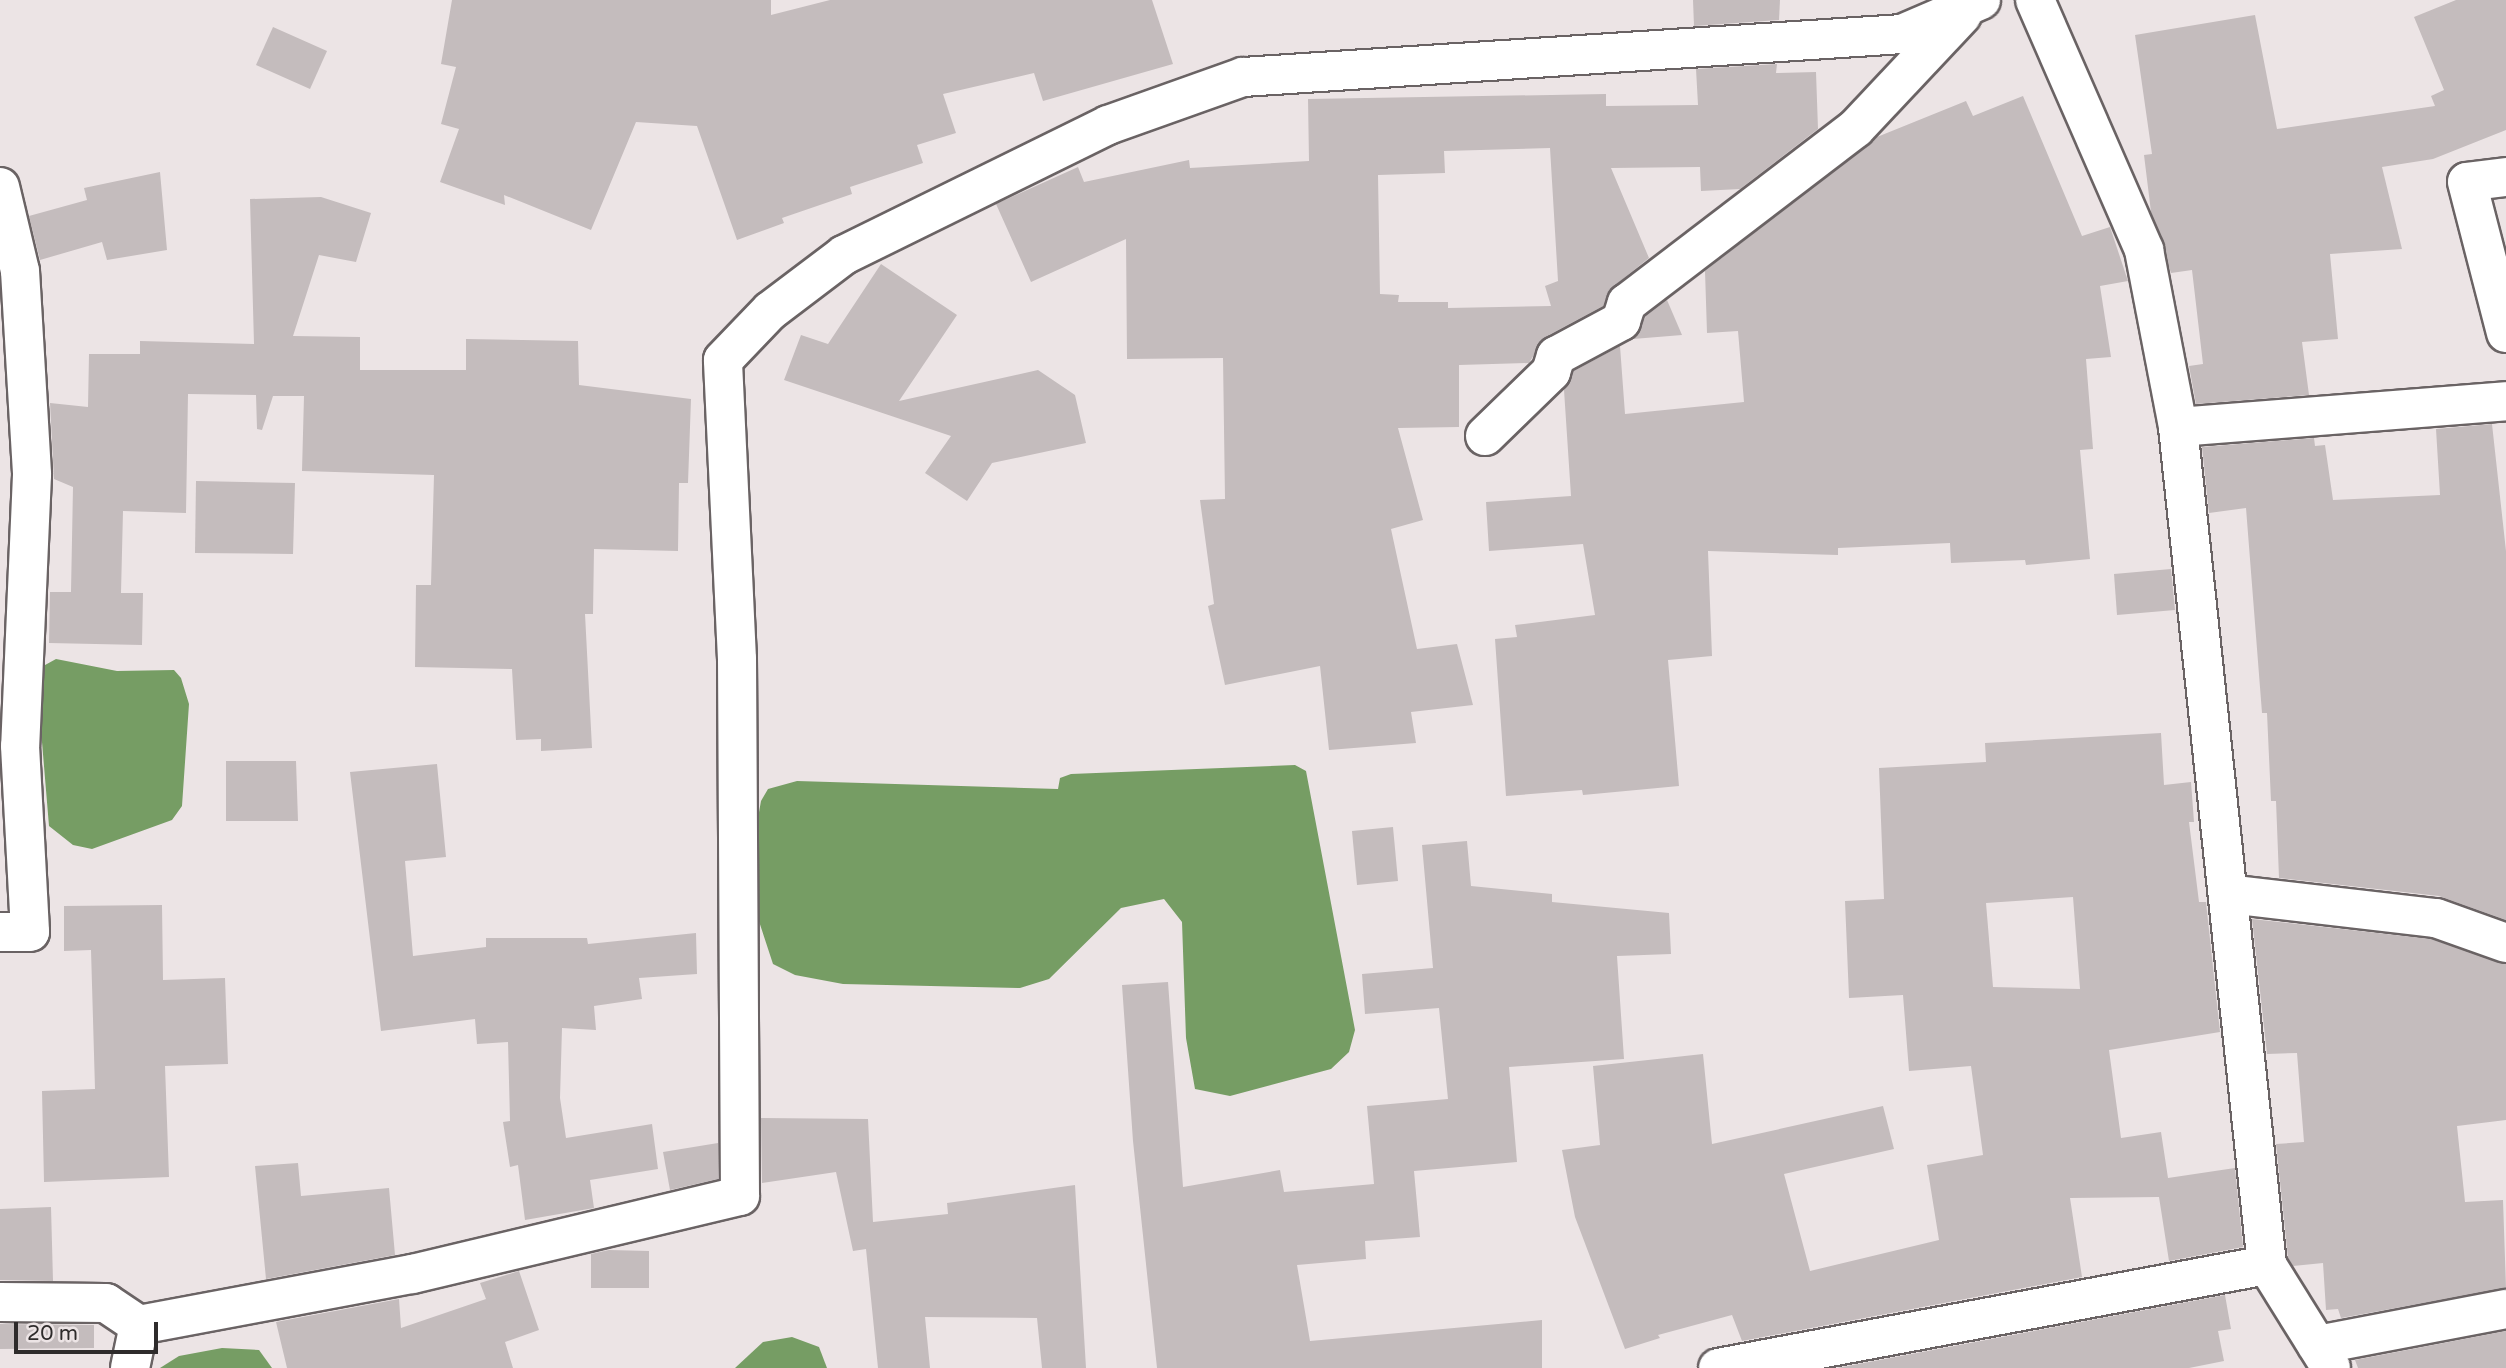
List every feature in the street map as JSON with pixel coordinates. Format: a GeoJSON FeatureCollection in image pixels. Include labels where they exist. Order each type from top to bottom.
{"type":"FeatureCollection","features":[{"type":"Feature","properties":{"kind":"street"},"geometry":{"type":"LineString","coordinates":[[2035,0],[2144,250],[2178,427],[2267,1265],[2324,1357],[2506,1310]]}},
{"type":"Feature","properties":{"kind":"street"},"geometry":{"type":"LineString","coordinates":[[1485,436],[1551,372],[1556,356],[1621,321],[1627,303],[1856,128],[1977,2]]}},
{"type":"Feature","properties":{"kind":"street"},"geometry":{"type":"LineString","coordinates":[[0,1303],[106,1303],[139,1325],[412,1274],[740,1196],[737,659],[723,360],[770,311],[844,256],[1108,125],[1243,78],[1902,34],[1977,2]]}},
{"type":"Feature","properties":{"kind":"street"},"geometry":{"type":"LineString","coordinates":[[2506,177],[2467,182],[2506,333]]}},
{"type":"Feature","properties":{"kind":"street"},"geometry":{"type":"LineString","coordinates":[[0,187],[20,271],[32,475],[20,746],[30,932],[0,932]]}},
{"type":"Feature","properties":{"kind":"street"},"geometry":{"type":"LineString","coordinates":[[2178,427],[2506,401]]}},
{"type":"Feature","properties":{"kind":"street"},"geometry":{"type":"LineString","coordinates":[[2228,894],[2436,918],[2506,943]]}},
{"type":"Feature","properties":{"kind":"street"},"geometry":{"type":"LineString","coordinates":[[1718,1368],[2267,1265]]}},
{"type":"Feature","properties":{"kind":"street"},"geometry":{"type":"LineString","coordinates":[[130,1368],[139,1325]]}},
{"type":"Feature","properties":{"kind":"shaded area"},"geometry":{"type":"Polygon","coordinates":[[[56,659],[117,671],[174,670],[181,678],[189,704],[182,806],[172,820],[92,849],[73,845],[49,826],[36,670],[56,659]]]}},
{"type":"Feature","properties":{"kind":"shaded area"},"geometry":{"type":"Polygon","coordinates":[[[1295,765],[1306,771],[1355,1030],[1349,1052],[1331,1069],[1230,1096],[1195,1089],[1186,1038],[1182,922],[1164,899],[1121,908],[1049,979],[1020,988],[843,984],[795,975],[773,964],[751,897],[751,857],[761,801],[768,789],[797,781],[1058,789],[1060,778],[1071,774],[1295,765]]]}},
{"type":"Feature","properties":{"kind":"shaded area"},"geometry":{"type":"Polygon","coordinates":[[[792,1337],[819,1347],[827,1368],[735,1368],[763,1342],[792,1337]]]}},
{"type":"Feature","properties":{"kind":"shaded area"},"geometry":{"type":"Polygon","coordinates":[[[222,1348],[259,1350],[272,1368],[160,1368],[179,1356],[222,1348]]]}},
{"type":"Feature","properties":{"kind":"building"},"geometry":{"type":"Polygon","coordinates":[[[452,0],[771,0],[771,15],[830,0],[1152,0],[1173,64],[1043,101],[1034,73],[943,94],[956,133],[917,145],[923,163],[850,187],[852,194],[782,218],[784,223],[737,240],[697,126],[636,122],[591,230],[504,195],[505,205],[440,182],[459,129],[441,124],[456,67],[441,64],[452,0]]]}},
{"type":"Feature","properties":{"kind":"building"},"geometry":{"type":"Polygon","coordinates":[[[1693,0],[1780,0],[1779,20],[1694,26],[1693,0]]]}},
{"type":"Feature","properties":{"kind":"building"},"geometry":{"type":"Polygon","coordinates":[[[2456,0],[2506,0],[2506,130],[2433,159],[2382,167],[2402,249],[2330,254],[2338,339],[2302,342],[2309,395],[2196,404],[2189,366],[2203,364],[2192,270],[2171,273],[2151,212],[2144,155],[2152,154],[2135,35],[2255,15],[2277,129],[2435,106],[2431,96],[2444,90],[2414,17],[2456,0]]]}},
{"type":"Feature","properties":{"kind":"building"},"geometry":{"type":"Polygon","coordinates":[[[273,27],[327,51],[310,89],[256,65],[273,27]]]}},
{"type":"Feature","properties":{"kind":"building"},"geometry":{"type":"Polygon","coordinates":[[[1777,64],[1776,73],[1816,72],[1818,129],[1740,189],[1701,191],[1700,167],[1611,168],[1649,258],[1614,286],[1603,306],[1545,337],[1529,363],[1459,365],[1459,427],[1398,428],[1423,520],[1391,529],[1417,649],[1457,644],[1473,705],[1411,712],[1416,743],[1329,750],[1320,666],[1225,685],[1208,606],[1214,604],[1200,500],[1225,499],[1223,358],[1127,359],[1126,239],[1031,282],[996,204],[1078,167],[1084,182],[1189,160],[1190,168],[1309,161],[1308,99],[1606,94],[1606,106],[1698,105],[1696,69],[1777,64]],[[1550,148],[1444,151],[1445,173],[1378,175],[1380,294],[1399,295],[1398,302],[1448,302],[1448,308],[1551,306],[1545,286],[1558,281],[1550,148]]]}},
{"type":"Feature","properties":{"kind":"building"},"geometry":{"type":"Polygon","coordinates":[[[2023,96],[2082,236],[2110,227],[2128,281],[2100,286],[2111,357],[2086,359],[2093,449],[2080,450],[2090,559],[2026,565],[2025,560],[1951,563],[1950,543],[1838,548],[1838,555],[1708,551],[1712,656],[1668,660],[1679,786],[1583,795],[1582,790],[1506,796],[1495,639],[1517,637],[1515,625],[1595,615],[1583,544],[1489,551],[1486,502],[1571,496],[1564,390],[1574,371],[1620,346],[1625,414],[1744,402],[1738,331],[1707,333],[1705,271],[1877,137],[1966,101],[1973,116],[2023,96]]]}},
{"type":"Feature","properties":{"kind":"building"},"geometry":{"type":"Polygon","coordinates":[[[160,172],[167,250],[107,260],[102,242],[40,260],[29,216],[87,200],[84,188],[160,172]]]}},
{"type":"Feature","properties":{"kind":"building"},"geometry":{"type":"Polygon","coordinates":[[[321,197],[371,213],[356,262],[319,255],[293,336],[360,337],[360,370],[466,370],[466,339],[578,341],[579,385],[691,399],[688,483],[679,483],[678,551],[594,549],[593,614],[585,614],[592,748],[541,751],[541,739],[516,740],[512,669],[415,667],[416,585],[431,585],[434,475],[302,471],[304,396],[273,396],[262,430],[257,429],[256,395],[188,394],[186,513],[123,511],[121,593],[143,593],[142,645],[49,643],[50,592],[71,592],[73,487],[54,479],[50,403],[88,407],[89,354],[140,354],[140,341],[254,344],[250,199],[321,197]]]}},
{"type":"Feature","properties":{"kind":"building"},"geometry":{"type":"Polygon","coordinates":[[[881,264],[957,315],[899,401],[1038,370],[1075,395],[1086,443],[992,463],[967,501],[925,473],[951,436],[784,380],[801,335],[828,344],[881,264]]]}},
{"type":"Feature","properties":{"kind":"building"},"geometry":{"type":"Polygon","coordinates":[[[1667,300],[1682,335],[1633,339],[1646,316],[1667,300]]]}},
{"type":"Feature","properties":{"kind":"building"},"geometry":{"type":"Polygon","coordinates":[[[2492,424],[2506,551],[2506,920],[2439,896],[2279,878],[2276,801],[2271,801],[2267,713],[2262,713],[2246,508],[2209,513],[2202,447],[2314,438],[2315,446],[2325,445],[2333,500],[2440,495],[2436,429],[2492,424]]]}},
{"type":"Feature","properties":{"kind":"building"},"geometry":{"type":"Polygon","coordinates":[[[196,481],[295,483],[293,554],[195,553],[196,481]]]}},
{"type":"Feature","properties":{"kind":"building"},"geometry":{"type":"Polygon","coordinates":[[[2171,569],[2175,610],[2117,615],[2114,574],[2171,569]]]}},
{"type":"Feature","properties":{"kind":"building"},"geometry":{"type":"Polygon","coordinates":[[[2161,733],[2164,785],[2191,782],[2194,822],[2189,822],[2199,902],[2206,902],[2220,1032],[2109,1050],[2121,1138],[2161,1132],[2168,1178],[2235,1168],[2243,1247],[2169,1261],[2159,1197],[2070,1198],[2082,1277],[1742,1341],[1732,1315],[1658,1335],[1660,1338],[1625,1349],[1575,1217],[1562,1150],[1600,1145],[1593,1066],[1703,1054],[1712,1144],[1883,1106],[1894,1149],[1784,1174],[1810,1271],[1939,1240],[1927,1165],[1983,1155],[1971,1066],[1909,1071],[1903,995],[1849,998],[1845,901],[1884,899],[1879,768],[1986,762],[1985,743],[2161,733]],[[2073,897],[1986,903],[1993,987],[2080,989],[2073,897]]]}},
{"type":"Feature","properties":{"kind":"building"},"geometry":{"type":"Polygon","coordinates":[[[226,761],[296,761],[298,821],[226,821],[226,761]]]}},
{"type":"Feature","properties":{"kind":"building"},"geometry":{"type":"Polygon","coordinates":[[[437,764],[446,857],[405,861],[413,956],[486,947],[486,938],[587,938],[588,944],[696,933],[697,974],[639,978],[642,999],[594,1006],[596,1030],[562,1028],[560,1098],[566,1138],[652,1124],[658,1169],[590,1180],[594,1208],[525,1220],[518,1165],[510,1167],[503,1122],[510,1121],[508,1042],[477,1044],[475,1019],[381,1031],[350,772],[437,764]]]}},
{"type":"Feature","properties":{"kind":"building"},"geometry":{"type":"Polygon","coordinates":[[[1393,827],[1398,881],[1357,885],[1352,831],[1393,827]]]}},
{"type":"Feature","properties":{"kind":"building"},"geometry":{"type":"Polygon","coordinates":[[[1467,841],[1471,886],[1552,894],[1552,902],[1669,913],[1671,954],[1617,956],[1624,1059],[1509,1067],[1517,1162],[1414,1171],[1420,1237],[1365,1241],[1366,1259],[1297,1265],[1310,1341],[1542,1320],[1542,1368],[1157,1368],[1133,1141],[1122,985],[1168,982],[1183,1187],[1280,1170],[1284,1192],[1374,1184],[1367,1106],[1448,1099],[1439,1008],[1365,1014],[1362,974],[1433,968],[1422,845],[1467,841]]]}},
{"type":"Feature","properties":{"kind":"building"},"geometry":{"type":"Polygon","coordinates":[[[162,905],[163,980],[225,978],[228,1064],[165,1066],[169,1177],[44,1182],[42,1091],[95,1089],[91,950],[64,951],[64,906],[162,905]]]}},
{"type":"Feature","properties":{"kind":"building"},"geometry":{"type":"Polygon","coordinates":[[[2252,919],[2431,939],[2506,964],[2506,1120],[2457,1126],[2465,1202],[2503,1200],[2506,1288],[2341,1318],[2338,1309],[2326,1310],[2323,1263],[2293,1266],[2288,1258],[2276,1144],[2304,1142],[2297,1053],[2267,1054],[2252,919]]]}},
{"type":"Feature","properties":{"kind":"building"},"geometry":{"type":"Polygon","coordinates":[[[761,1118],[868,1119],[873,1222],[948,1214],[947,1203],[1075,1185],[1086,1368],[1042,1368],[1037,1318],[925,1317],[930,1368],[878,1368],[866,1249],[853,1251],[836,1172],[762,1183],[761,1118]]]}},
{"type":"Feature","properties":{"kind":"building"},"geometry":{"type":"Polygon","coordinates":[[[718,1143],[718,1179],[670,1190],[663,1152],[718,1143]]]}},
{"type":"Feature","properties":{"kind":"building"},"geometry":{"type":"Polygon","coordinates":[[[298,1163],[301,1196],[389,1188],[395,1255],[266,1279],[255,1166],[298,1163]]]}},
{"type":"Feature","properties":{"kind":"building"},"geometry":{"type":"Polygon","coordinates":[[[51,1207],[53,1281],[0,1280],[0,1209],[51,1207]]]}},
{"type":"Feature","properties":{"kind":"building"},"geometry":{"type":"Polygon","coordinates":[[[609,1250],[649,1251],[649,1288],[591,1288],[591,1254],[609,1250]]]}},
{"type":"Feature","properties":{"kind":"building"},"geometry":{"type":"Polygon","coordinates":[[[519,1271],[539,1330],[505,1342],[513,1368],[287,1368],[276,1322],[399,1299],[401,1328],[486,1299],[480,1283],[519,1271]]]}},
{"type":"Feature","properties":{"kind":"building"},"geometry":{"type":"Polygon","coordinates":[[[2225,1295],[2231,1329],[2218,1331],[2224,1361],[2189,1368],[1837,1368],[2225,1295]]]}},
{"type":"Feature","properties":{"kind":"building"},"geometry":{"type":"Polygon","coordinates":[[[0,1324],[94,1325],[94,1348],[0,1349],[0,1324]]]}},
{"type":"Feature","properties":{"kind":"building"},"geometry":{"type":"Polygon","coordinates":[[[2506,1331],[2506,1368],[2358,1368],[2355,1360],[2506,1331]]]}}]}
